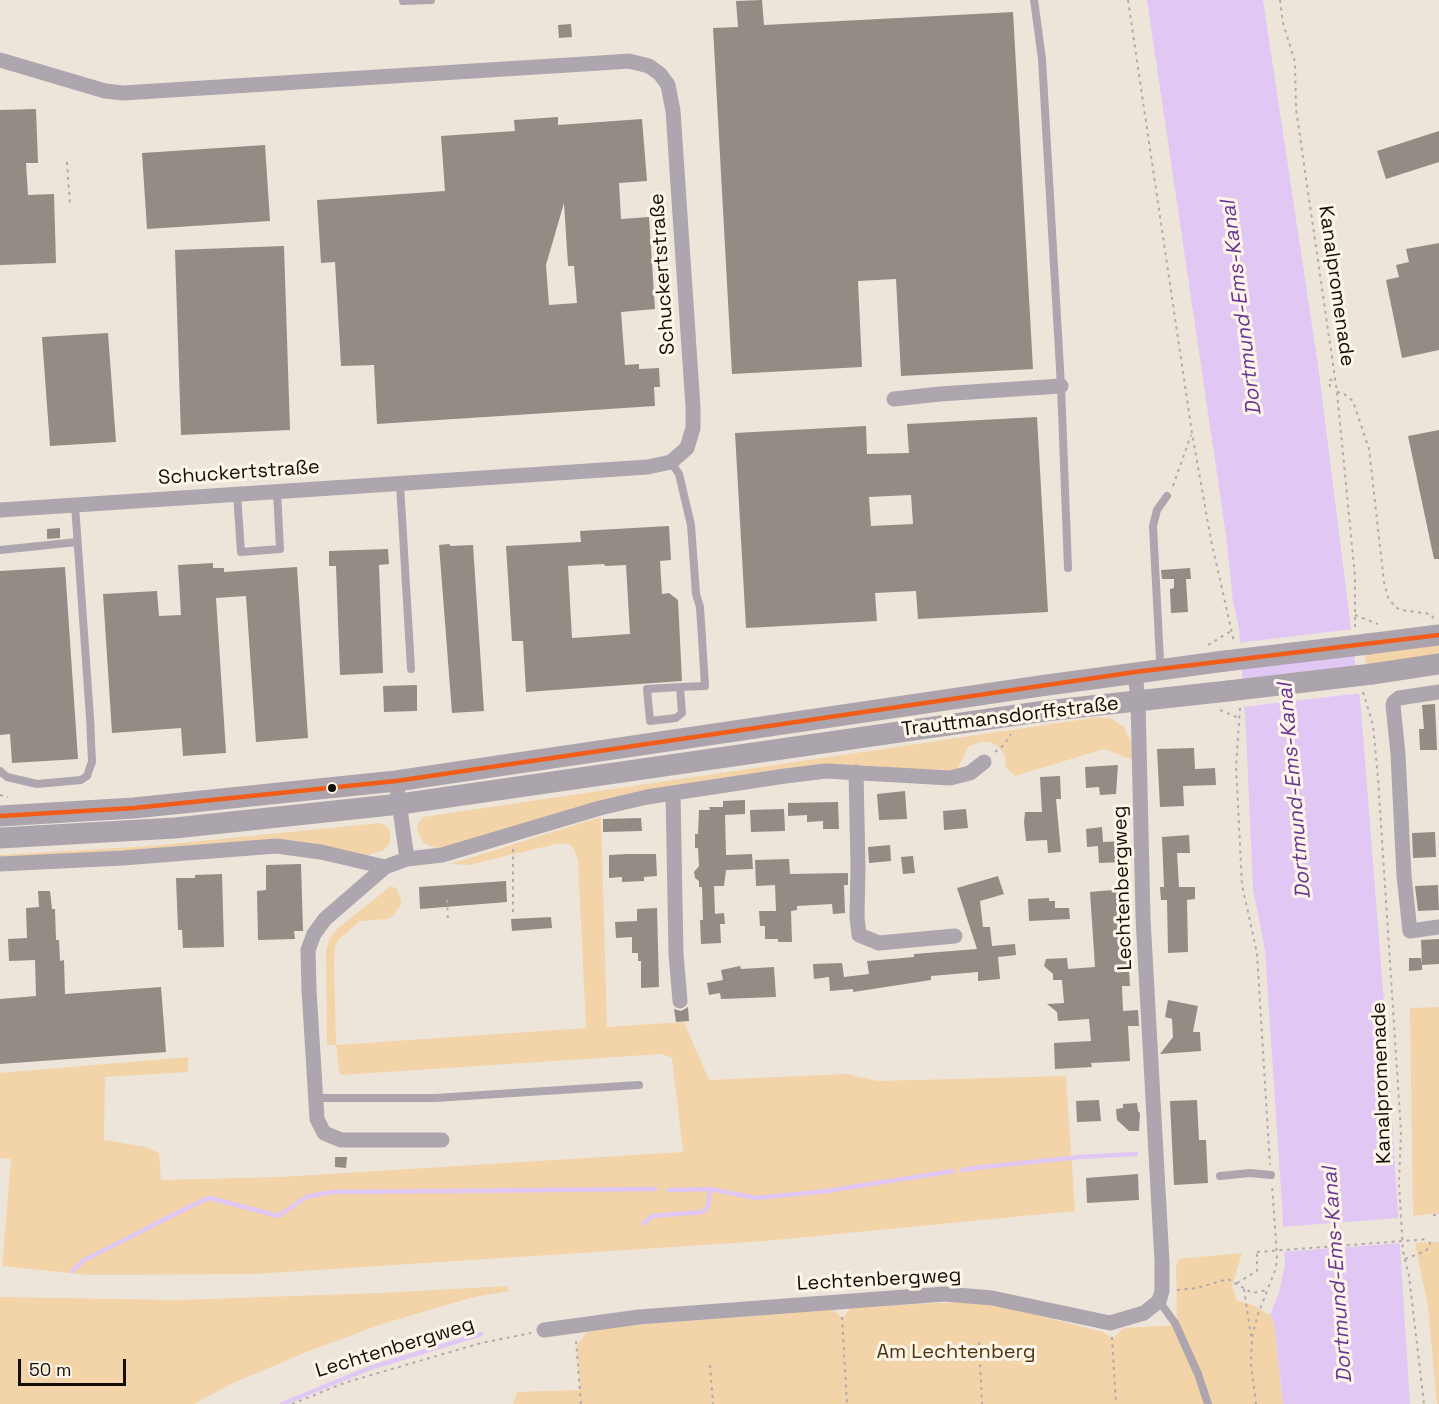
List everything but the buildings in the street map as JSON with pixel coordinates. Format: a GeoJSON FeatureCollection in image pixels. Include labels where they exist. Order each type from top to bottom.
{"type":"FeatureCollection","features":[{"type":"Feature","properties":{"kind":"main road"},"geometry":{"type":"LineString","coordinates":[[1135,672],[1368,644],[1437,630]]}},
{"type":"Feature","properties":{"kind":"main road"},"geometry":{"type":"LineString","coordinates":[[1138,701],[1439,664]]}},
{"type":"Feature","properties":{"kind":"main road","name":"Trauttmansdorffstraße"},"geometry":{"type":"LineString","coordinates":[[0,816],[135,808],[396,781],[1135,672]]}},
{"type":"Feature","properties":{"kind":"main road","name":"Trauttmansdorffstraße"},"geometry":{"type":"LineString","coordinates":[[0,838],[175,828],[400,804],[873,735],[1138,701]]}},
{"type":"Feature","properties":{"kind":"street","name":"Schuckertstraße"},"geometry":{"type":"LineString","coordinates":[[0,60],[105,91],[123,93],[629,61],[649,66],[660,74],[668,85],[673,111],[693,407],[692,438],[687,448],[671,462],[648,467],[0,510]]}},
{"type":"Feature","properties":{"kind":"street"},"geometry":{"type":"LineString","coordinates":[[894,399],[1061,386]]}},
{"type":"Feature","properties":{"kind":"street","name":"Trauttmansdorffstraße"},"geometry":{"type":"LineString","coordinates":[[1135,672],[1138,701]]}},
{"type":"Feature","properties":{"kind":"street"},"geometry":{"type":"LineString","coordinates":[[1439,692],[1399,698],[1393,705],[1398,754],[1404,876],[1410,931],[1439,927]]}},
{"type":"Feature","properties":{"kind":"street","name":"Lechtenbergweg"},"geometry":{"type":"LineString","coordinates":[[544,1330],[639,1317],[945,1294],[992,1298],[1110,1323],[1144,1313],[1161,1296],[1155,1107],[1143,918],[1138,701]]}},
{"type":"Feature","properties":{"kind":"street","name":"Trauttmansdorffstraße"},"geometry":{"type":"LineString","coordinates":[[442,1140],[349,1141],[334,1139],[324,1133],[319,1124],[315,1098],[307,959],[311,942],[319,927],[333,911],[385,867],[407,859],[442,855],[611,805],[647,797],[811,772],[856,772],[950,778],[970,773],[984,762]]}},
{"type":"Feature","properties":{"kind":"street"},"geometry":{"type":"LineString","coordinates":[[856,772],[859,934],[879,943],[955,936]]}},
{"type":"Feature","properties":{"kind":"street"},"geometry":{"type":"LineString","coordinates":[[396,781],[407,859]]}},
{"type":"Feature","properties":{"kind":"street"},"geometry":{"type":"LineString","coordinates":[[673,794],[676,954],[680,1002]]}},
{"type":"Feature","properties":{"kind":"street"},"geometry":{"type":"LineString","coordinates":[[0,864],[123,858],[276,846],[321,852],[385,867]]}},
{"type":"Feature","properties":{"kind":"lane"},"geometry":{"type":"LineString","coordinates":[[403,1],[431,0]]}},
{"type":"Feature","properties":{"kind":"lane"},"geometry":{"type":"LineString","coordinates":[[1034,0],[1042,59],[1061,386],[1068,568]]}},
{"type":"Feature","properties":{"kind":"lane"},"geometry":{"type":"LineString","coordinates":[[671,462],[679,474],[692,525],[705,686],[680,687],[648,689],[650,721],[676,718],[682,713],[680,687]]}},
{"type":"Feature","properties":{"kind":"lane"},"geometry":{"type":"LineString","coordinates":[[400,484],[411,669]]}},
{"type":"Feature","properties":{"kind":"lane"},"geometry":{"type":"LineString","coordinates":[[237,494],[241,552],[280,549],[277,492]]}},
{"type":"Feature","properties":{"kind":"lane"},"geometry":{"type":"LineString","coordinates":[[1160,660],[1153,526],[1157,510],[1167,496]]}},
{"type":"Feature","properties":{"kind":"lane"},"geometry":{"type":"LineString","coordinates":[[0,771],[7,777],[37,784],[81,780],[90,770],[92,762],[90,718],[75,505]]}},
{"type":"Feature","properties":{"kind":"lane"},"geometry":{"type":"LineString","coordinates":[[0,550],[77,542]]}},
{"type":"Feature","properties":{"kind":"lane"},"geometry":{"type":"LineString","coordinates":[[315,1098],[435,1098],[639,1085]]}},
{"type":"Feature","properties":{"kind":"lane"},"geometry":{"type":"LineString","coordinates":[[1220,1176],[1250,1173],[1271,1175]]}},
{"type":"Feature","properties":{"kind":"lane"},"geometry":{"type":"LineString","coordinates":[[1161,1296],[1198,1374],[1208,1404]]}},
{"type":"Feature","properties":{"kind":"path","name":"Kanalpromenade"},"geometry":{"type":"LineString","coordinates":[[1280,0],[1295,62],[1296,109],[1337,392],[1355,578]]}},
{"type":"Feature","properties":{"kind":"path"},"geometry":{"type":"LineString","coordinates":[[67,162],[70,205]]}},
{"type":"Feature","properties":{"kind":"path"},"geometry":{"type":"LineString","coordinates":[[1330,387],[1329,380],[1335,379]]}},
{"type":"Feature","properties":{"kind":"path"},"geometry":{"type":"LineString","coordinates":[[1337,392],[1343,393],[1353,401],[1369,449],[1384,582],[1388,597],[1395,607],[1401,610],[1431,614],[1437,630]]}},
{"type":"Feature","properties":{"kind":"path"},"geometry":{"type":"LineString","coordinates":[[1167,496],[1176,480],[1192,433]]}},
{"type":"Feature","properties":{"kind":"path"},"geometry":{"type":"LineString","coordinates":[[1355,615],[1379,624]]}},
{"type":"Feature","properties":{"kind":"path"},"geometry":{"type":"LineString","coordinates":[[1207,645],[1231,631]]}},
{"type":"Feature","properties":{"kind":"path","name":"Kanalpromenade"},"geometry":{"type":"LineString","coordinates":[[1376,759],[1401,1132],[1399,1183],[1405,1259],[1424,1404]]}},
{"type":"Feature","properties":{"kind":"path"},"geometry":{"type":"LineString","coordinates":[[513,834],[513,915]]}},
{"type":"Feature","properties":{"kind":"path"},"geometry":{"type":"LineString","coordinates":[[447,900],[448,920]]}},
{"type":"Feature","properties":{"kind":"path"},"geometry":{"type":"LineString","coordinates":[[1433,1215],[1439,1215]]}},
{"type":"Feature","properties":{"kind":"path"},"geometry":{"type":"LineString","coordinates":[[1237,1283],[1257,1271],[1259,1256],[1257,1252],[1429,1239],[1430,1244],[1426,1251],[1405,1259]]}},
{"type":"Feature","properties":{"kind":"path"},"geometry":{"type":"LineString","coordinates":[[1161,1296],[1228,1279],[1252,1293],[1267,1290]]}},
{"type":"Feature","properties":{"kind":"path"},"geometry":{"type":"LineString","coordinates":[[1244,1289],[1252,1338]]}},
{"type":"Feature","properties":{"kind":"path"},"geometry":{"type":"LineString","coordinates":[[843,1303],[847,1404]]}},
{"type":"Feature","properties":{"kind":"path"},"geometry":{"type":"LineString","coordinates":[[575,1325],[581,1404]]}},
{"type":"Feature","properties":{"kind":"path","name":"Lechtenbergweg"},"geometry":{"type":"LineString","coordinates":[[292,1404],[344,1383],[481,1343],[544,1330]]}},
{"type":"Feature","properties":{"kind":"path"},"geometry":{"type":"LineString","coordinates":[[1113,1338],[1116,1404]]}},
{"type":"Feature","properties":{"kind":"path"},"geometry":{"type":"LineString","coordinates":[[979,1342],[982,1404]]}},
{"type":"Feature","properties":{"kind":"path"},"geometry":{"type":"LineString","coordinates":[[710,1365],[713,1404]]}},
{"type":"Feature","properties":{"kind":"green space"},"geometry":{"type":"Polygon","coordinates":[[[1439,642],[1439,657],[1366,667],[1365,652],[1439,642]]]}},
{"type":"Feature","properties":{"kind":"green space"},"geometry":{"type":"Polygon","coordinates":[[[1099,717],[1112,719],[1124,727],[1131,742],[1133,760],[1104,749],[1015,776],[1006,768],[1005,756],[999,747],[990,742],[980,742],[968,747],[958,768],[947,772],[859,765],[826,765],[441,848],[432,847],[423,842],[417,831],[418,824],[423,817],[1099,717]]]}},
{"type":"Feature","properties":{"kind":"green space"},"geometry":{"type":"Polygon","coordinates":[[[601,817],[607,1027],[684,1022],[709,1080],[847,1074],[877,1081],[1066,1076],[1075,1211],[765,1241],[255,1274],[89,1275],[2,1266],[11,1159],[0,1158],[0,1073],[188,1057],[188,1072],[105,1077],[104,1140],[145,1147],[159,1153],[161,1180],[280,1177],[683,1152],[672,1058],[662,1054],[340,1075],[336,1045],[586,1028],[578,861],[574,849],[569,844],[556,844],[469,865],[450,864],[601,817]]]}},
{"type":"Feature","properties":{"kind":"green space"},"geometry":{"type":"Polygon","coordinates":[[[380,823],[390,831],[390,843],[382,851],[368,855],[291,840],[0,858],[0,855],[150,846],[380,823]]]}},
{"type":"Feature","properties":{"kind":"green space"},"geometry":{"type":"Polygon","coordinates":[[[391,886],[397,889],[401,900],[401,905],[393,916],[387,919],[360,921],[338,940],[335,947],[336,1045],[327,1045],[326,952],[329,940],[337,929],[391,886]]]}},
{"type":"Feature","properties":{"kind":"green space"},"geometry":{"type":"Polygon","coordinates":[[[1439,1007],[1439,1213],[1413,1216],[1410,1008],[1439,1007]]]}},
{"type":"Feature","properties":{"kind":"green space"},"geometry":{"type":"Polygon","coordinates":[[[1439,1242],[1439,1404],[1437,1404],[1428,1307],[1415,1243],[1439,1242]]]}},
{"type":"Feature","properties":{"kind":"green space","name":"Am Lechtenberg"},"geometry":{"type":"Polygon","coordinates":[[[1242,1253],[1232,1286],[1237,1301],[1253,1305],[1270,1315],[1274,1323],[1283,1404],[513,1404],[517,1392],[580,1390],[577,1345],[589,1329],[833,1309],[842,1318],[851,1308],[971,1301],[987,1302],[1103,1332],[1113,1338],[1124,1328],[1177,1325],[1176,1266],[1179,1259],[1242,1253]]]}},
{"type":"Feature","properties":{"kind":"green space"},"geometry":{"type":"Polygon","coordinates":[[[507,1286],[509,1291],[474,1297],[382,1324],[309,1351],[233,1383],[194,1404],[0,1404],[0,1297],[178,1300],[507,1286]]]}},
{"type":"Feature","properties":{"kind":"water","name":"Dortmund-Ems-Kanal"},"geometry":{"type":"Polygon","coordinates":[[[1147,0],[1263,0],[1318,365],[1361,709],[1387,1041],[1410,1404],[1283,1404],[1274,1323],[1270,1315],[1279,1292],[1285,1265],[1282,1205],[1265,950],[1253,889],[1239,628],[1233,602],[1226,535],[1147,0]]]}},
{"type":"Feature","properties":{"kind":"pier"},"geometry":{"type":"Polygon","coordinates":[[[1354,629],[1358,655],[1239,669],[1237,643],[1354,629]]]}},
{"type":"Feature","properties":{"kind":"pier"},"geometry":{"type":"Polygon","coordinates":[[[1359,665],[1362,693],[1242,707],[1240,679],[1359,665]]]}},
{"type":"Feature","properties":{"kind":"pier"},"geometry":{"type":"Polygon","coordinates":[[[1400,1218],[1401,1243],[1280,1252],[1280,1227],[1400,1218]]]}},
{"type":"Feature","properties":{"kind":"waterway"},"geometry":{"type":"LineString","coordinates":[[962,1170],[1079,1157],[1136,1154]]}},
{"type":"Feature","properties":{"kind":"waterway"},"geometry":{"type":"LineString","coordinates":[[668,1190],[710,1189],[756,1198],[827,1191],[953,1171]]}},
{"type":"Feature","properties":{"kind":"waterway"},"geometry":{"type":"LineString","coordinates":[[72,1271],[84,1260],[210,1198],[278,1216],[306,1197],[331,1192],[655,1189]]}},
{"type":"Feature","properties":{"kind":"waterway"},"geometry":{"type":"LineString","coordinates":[[644,1223],[652,1216],[702,1212],[708,1207],[710,1189]]}},
{"type":"Feature","properties":{"kind":"waterway"},"geometry":{"type":"LineString","coordinates":[[282,1404],[370,1368],[481,1334]]}},
{"type":"Feature","properties":{"kind":"transit line"},"geometry":{"type":"LineString","coordinates":[[0,816],[134,808],[396,781],[1135,672],[1439,635]]}}]}
